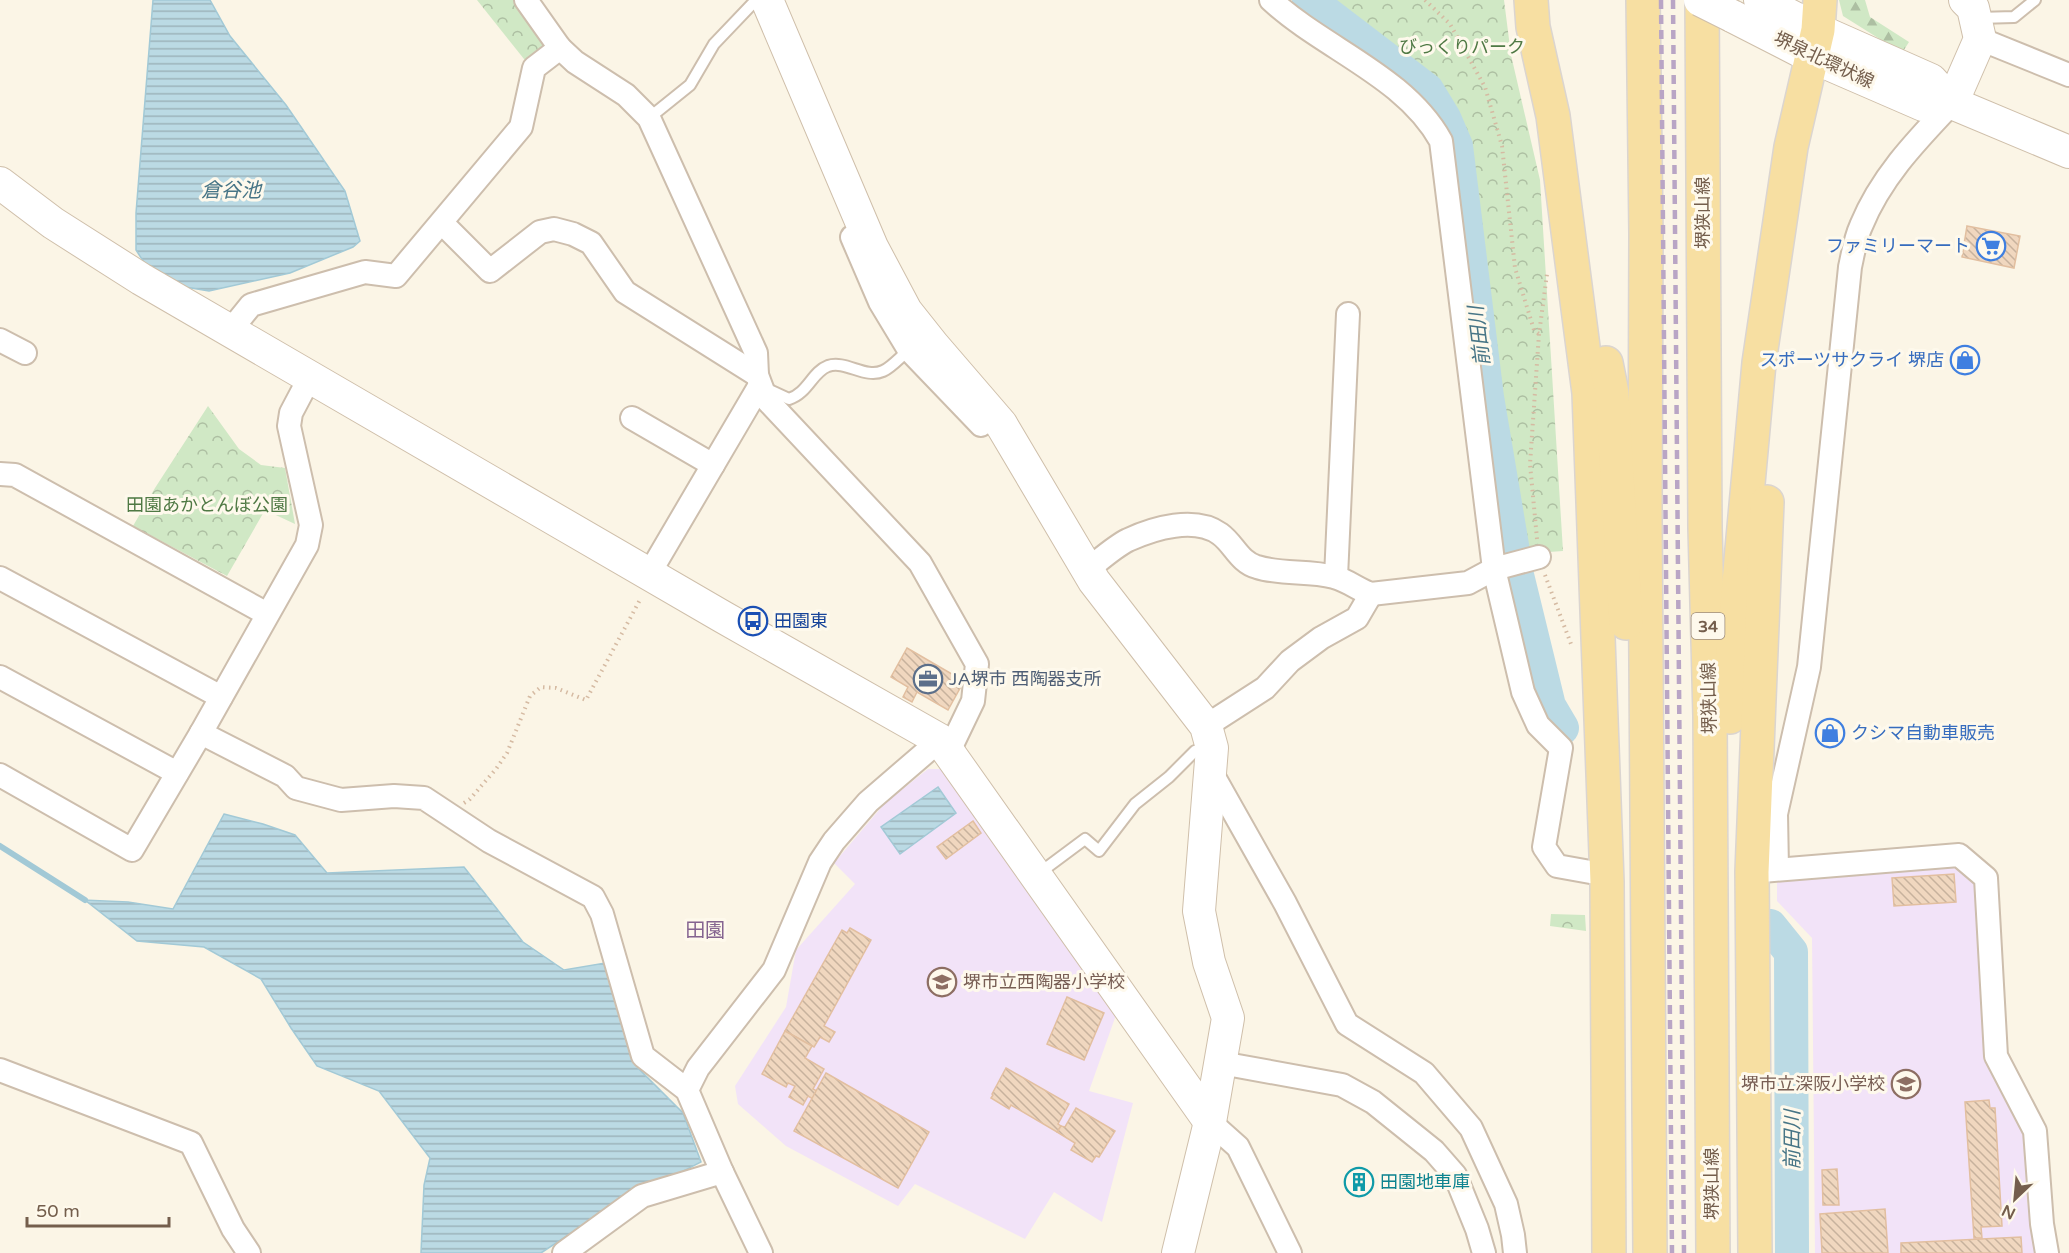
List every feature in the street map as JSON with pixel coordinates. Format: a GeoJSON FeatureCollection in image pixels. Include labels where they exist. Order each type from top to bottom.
{"type":"FeatureCollection","features":[{"type":"Feature","properties":{"kind":"main road"},"geometry":{"type":"LineString","coordinates":[[1531,0],[1533,27],[1580,231],[1612,393],[1630,695],[1649,806]]}},
{"type":"Feature","properties":{"kind":"main road"},"geometry":{"type":"LineString","coordinates":[[1643,0],[1650,1253]]}},
{"type":"Feature","properties":{"kind":"main road","name":"堺狭山線"},"geometry":{"type":"LineString","coordinates":[[1701,0],[1705,516],[1710,728],[1713,1253]]}},
{"type":"Feature","properties":{"kind":"main road"},"geometry":{"type":"LineString","coordinates":[[1712,1066],[1725,860],[1733,648],[1759,363],[1791,147],[1816,29]]}},
{"type":"Feature","properties":{"kind":"main road"},"geometry":{"type":"LineString","coordinates":[[1553,116],[1589,393],[1607,875],[1609,1253]]}},
{"type":"Feature","properties":{"kind":"main road"},"geometry":{"type":"LineString","coordinates":[[1755,1253],[1764,871],[1769,465],[1759,363]]}},
{"type":"Feature","properties":{"kind":"street"},"geometry":{"type":"LineString","coordinates":[[526,0],[560,48],[575,62],[626,95],[649,118],[756,353],[758,380],[766,399],[920,562],[977,664],[973,701],[945,746],[868,802],[834,841],[820,862],[774,970],[698,1068],[687,1090]]}},
{"type":"Feature","properties":{"kind":"street"},"geometry":{"type":"LineString","coordinates":[[767,0],[872,247],[906,311],[1001,424],[1087,570],[1209,748],[1347,1024],[1424,1073],[1471,1128],[1506,1204],[1515,1253]]}},
{"type":"Feature","properties":{"kind":"street"},"geometry":{"type":"LineString","coordinates":[[1271,0],[1406,97],[1431,124],[1441,141],[1494,569],[1523,692],[1538,725],[1561,748],[1544,847],[1557,866],[1607,875]]}},
{"type":"Feature","properties":{"kind":"street","name":"堺泉北環状線"},"geometry":{"type":"LineString","coordinates":[[1701,0],[1732,16],[1816,29]]}},
{"type":"Feature","properties":{"kind":"street","name":"堺泉北環状線"},"geometry":{"type":"LineString","coordinates":[[1760,0],[1816,29],[1931,80],[1952,103],[2069,152]]}},
{"type":"Feature","properties":{"kind":"street"},"geometry":{"type":"LineString","coordinates":[[2047,1253],[2042,1224],[2035,1131],[1996,1056],[1986,878],[1959,855],[1764,871],[1809,667],[1850,267],[1860,228],[1876,195],[1907,150],[1952,103],[1974,19],[2069,75]]}},
{"type":"Feature","properties":{"kind":"street"},"geometry":{"type":"LineString","coordinates":[[230,331],[251,305],[365,272],[396,276],[521,127],[534,68],[560,48]]}},
{"type":"Feature","properties":{"kind":"street"},"geometry":{"type":"LineString","coordinates":[[0,183],[73,236],[141,279],[945,746],[1210,1122],[1238,1147],[1290,1253]]}},
{"type":"Feature","properties":{"kind":"street"},"geometry":{"type":"LineString","coordinates":[[859,216],[852,238],[880,302],[909,350],[981,425],[993,414]]}},
{"type":"Feature","properties":{"kind":"street"},"geometry":{"type":"LineString","coordinates":[[442,223],[490,271],[540,232],[554,229],[573,234],[591,243],[625,292],[758,380]]}},
{"type":"Feature","properties":{"kind":"street"},"geometry":{"type":"LineString","coordinates":[[1336,577],[1348,314]]}},
{"type":"Feature","properties":{"kind":"street"},"geometry":{"type":"LineString","coordinates":[[0,340],[26,353]]}},
{"type":"Feature","properties":{"kind":"street"},"geometry":{"type":"LineString","coordinates":[[0,774],[132,850],[201,733],[306,545],[311,525],[289,426],[291,413],[310,377]]}},
{"type":"Feature","properties":{"kind":"street"},"geometry":{"type":"LineString","coordinates":[[651,575],[758,380]]}},
{"type":"Feature","properties":{"kind":"street"},"geometry":{"type":"LineString","coordinates":[[632,418],[713,465]]}},
{"type":"Feature","properties":{"kind":"street"},"geometry":{"type":"LineString","coordinates":[[0,474],[15,475],[267,614]]}},
{"type":"Feature","properties":{"kind":"street"},"geometry":{"type":"LineString","coordinates":[[1087,570],[1126,541],[1150,531],[1186,525],[1206,526],[1222,535],[1238,556],[1254,566],[1274,571],[1336,577],[1371,594],[1468,583],[1494,569],[1534,559]]}},
{"type":"Feature","properties":{"kind":"street"},"geometry":{"type":"LineString","coordinates":[[0,578],[221,697]]}},
{"type":"Feature","properties":{"kind":"street"},"geometry":{"type":"LineString","coordinates":[[1178,1253],[1210,1122],[1228,1018],[1209,962],[1198,910],[1209,748],[1290,661],[1321,638],[1357,618],[1371,594]]}},
{"type":"Feature","properties":{"kind":"street"},"geometry":{"type":"LineString","coordinates":[[0,677],[177,773]]}},
{"type":"Feature","properties":{"kind":"street"},"geometry":{"type":"LineString","coordinates":[[201,733],[285,776],[296,788],[340,800],[394,796],[424,798],[489,841],[593,897],[602,914],[643,1056],[687,1090],[722,1172],[761,1253]]}},
{"type":"Feature","properties":{"kind":"street"},"geometry":{"type":"LineString","coordinates":[[1221,1063],[1342,1085],[1372,1102],[1434,1151],[1455,1175],[1477,1229],[1484,1253]]}},
{"type":"Feature","properties":{"kind":"street"},"geometry":{"type":"LineString","coordinates":[[0,1070],[191,1143],[233,1229],[249,1253]]}},
{"type":"Feature","properties":{"kind":"street"},"geometry":{"type":"LineString","coordinates":[[564,1253],[642,1196],[722,1172]]}},
{"type":"Feature","properties":{"kind":"lane"},"geometry":{"type":"LineString","coordinates":[[649,118],[690,85],[714,44],[756,0]]}},
{"type":"Feature","properties":{"kind":"lane"},"geometry":{"type":"LineString","coordinates":[[1974,19],[2014,17],[2035,0]]}},
{"type":"Feature","properties":{"kind":"lane"},"geometry":{"type":"LineString","coordinates":[[758,380],[789,399],[798,396],[821,370],[829,366],[867,373],[883,371],[909,350]]}},
{"type":"Feature","properties":{"kind":"lane"},"geometry":{"type":"LineString","coordinates":[[1035,876],[1085,839],[1099,851],[1135,804],[1169,777],[1195,751],[1209,748]]}},
{"type":"Feature","properties":{"kind":"path"},"geometry":{"type":"LineString","coordinates":[[1425,0],[1450,24],[1485,87],[1502,146],[1515,268],[1534,330],[1539,334]]}},
{"type":"Feature","properties":{"kind":"path"},"geometry":{"type":"LineString","coordinates":[[1547,269],[1539,334],[1530,464],[1534,559],[1573,651]]}},
{"type":"Feature","properties":{"kind":"path"},"geometry":{"type":"LineString","coordinates":[[448,813],[470,799],[496,769],[507,753],[530,696],[541,687],[556,688],[586,700],[651,575]]}},
{"type":"Feature","properties":{"kind":"shaded area","name":"堺市立西陶器小学校"},"geometry":{"type":"Polygon","coordinates":[[[928,769],[943,769],[1116,1015],[1089,1091],[1133,1103],[1102,1222],[1054,1192],[1025,1239],[915,1184],[898,1206],[786,1146],[738,1104],[735,1086],[786,1007],[796,950],[855,884],[834,863],[885,803],[928,769]]]}},
{"type":"Feature","properties":{"kind":"shaded area","name":"堺市立深阪小学校"},"geometry":{"type":"Polygon","coordinates":[[[1956,867],[1976,885],[1986,1059],[2010,1108],[2029,1135],[2027,1201],[2037,1253],[1815,1253],[1812,938],[1777,901],[1777,882],[1956,867]]]}},
{"type":"Feature","properties":{"kind":"green space"},"geometry":{"type":"Polygon","coordinates":[[[477,0],[515,0],[551,44],[528,64],[477,0]]]}},
{"type":"Feature","properties":{"kind":"green space","name":"びっくりパーク"},"geometry":{"type":"Polygon","coordinates":[[[1324,0],[1504,0],[1511,55],[1540,180],[1563,551],[1520,554],[1465,133],[1427,77],[1324,0]]]}},
{"type":"Feature","properties":{"kind":"green space"},"geometry":{"type":"Polygon","coordinates":[[[1839,0],[1865,0],[1870,17],[1909,42],[1902,53],[1843,16],[1839,0]]]}},
{"type":"Feature","properties":{"kind":"green space","name":"田園あかとんぼ公園"},"geometry":{"type":"Polygon","coordinates":[[[208,406],[239,449],[261,465],[285,468],[295,524],[265,510],[227,576],[133,526],[208,406]]]}},
{"type":"Feature","properties":{"kind":"green space"},"geometry":{"type":"Polygon","coordinates":[[[1551,914],[1585,915],[1586,931],[1550,926],[1551,914]]]}},
{"type":"Feature","properties":{"kind":"water","name":"倉谷池"},"geometry":{"type":"Polygon","coordinates":[[[153,0],[210,0],[230,36],[286,105],[345,191],[360,241],[353,247],[290,273],[209,291],[179,286],[147,267],[136,250],[136,213],[153,0]]]}},
{"type":"Feature","properties":{"kind":"water"},"geometry":{"type":"Polygon","coordinates":[[[938,787],[956,813],[900,854],[881,827],[938,787]]]}},
{"type":"Feature","properties":{"kind":"water"},"geometry":{"type":"Polygon","coordinates":[[[224,814],[295,835],[327,873],[464,867],[523,942],[564,970],[605,963],[638,1068],[683,1113],[701,1162],[597,1216],[541,1253],[421,1253],[424,1185],[430,1158],[379,1091],[317,1066],[261,979],[204,947],[137,941],[85,900],[128,902],[173,909],[224,814]]]}},
{"type":"Feature","properties":{"kind":"building"},"geometry":{"type":"Polygon","coordinates":[[[1967,226],[2020,236],[2014,268],[1962,257],[1967,226]]]}},
{"type":"Feature","properties":{"kind":"building","name":"JA堺市 西陶器支所"},"geometry":{"type":"Polygon","coordinates":[[[907,648],[964,681],[948,710],[917,692],[912,702],[903,697],[908,687],[891,677],[907,648]]]}},
{"type":"Feature","properties":{"kind":"building"},"geometry":{"type":"Polygon","coordinates":[[[973,821],[981,833],[946,859],[937,847],[973,821]]]}},
{"type":"Feature","properties":{"kind":"building"},"geometry":{"type":"Polygon","coordinates":[[[1954,874],[1956,902],[1894,906],[1892,878],[1954,874]]]}},
{"type":"Feature","properties":{"kind":"building"},"geometry":{"type":"Polygon","coordinates":[[[850,928],[871,940],[824,1026],[835,1032],[829,1042],[820,1037],[814,1047],[785,1031],[842,930],[847,933],[850,928]]]}},
{"type":"Feature","properties":{"kind":"building"},"geometry":{"type":"Polygon","coordinates":[[[1067,997],[1104,1013],[1084,1060],[1047,1044],[1067,997]]]}},
{"type":"Feature","properties":{"kind":"building"},"geometry":{"type":"Polygon","coordinates":[[[785,1031],[812,1046],[805,1058],[824,1069],[813,1089],[817,1091],[813,1099],[808,1096],[803,1105],[789,1097],[795,1086],[788,1083],[786,1087],[762,1074],[785,1031]]]}},
{"type":"Feature","properties":{"kind":"building"},"geometry":{"type":"Polygon","coordinates":[[[1006,1068],[1069,1104],[1058,1124],[1061,1126],[1057,1132],[1011,1105],[1009,1109],[991,1098],[1006,1068]]]}},
{"type":"Feature","properties":{"kind":"building"},"geometry":{"type":"Polygon","coordinates":[[[826,1073],[929,1132],[898,1188],[794,1131],[826,1073]]]}},
{"type":"Feature","properties":{"kind":"building"},"geometry":{"type":"Polygon","coordinates":[[[1989,1100],[1990,1108],[1995,1108],[2002,1226],[1981,1227],[1982,1238],[1974,1238],[1965,1102],[1989,1100]]]}},
{"type":"Feature","properties":{"kind":"building"},"geometry":{"type":"Polygon","coordinates":[[[1076,1108],[1115,1131],[1099,1157],[1096,1156],[1092,1162],[1071,1150],[1075,1143],[1057,1132],[1061,1126],[1065,1127],[1076,1108]]]}},
{"type":"Feature","properties":{"kind":"building"},"geometry":{"type":"Polygon","coordinates":[[[1837,1169],[1839,1205],[1823,1205],[1822,1170],[1837,1169]]]}},
{"type":"Feature","properties":{"kind":"building","name":"田園地車庫"},"geometry":{"type":"Polygon","coordinates":[[[1352,1174],[1368,1176],[1366,1190],[1350,1188],[1352,1174]]]}},
{"type":"Feature","properties":{"kind":"building"},"geometry":{"type":"Polygon","coordinates":[[[1885,1209],[1888,1253],[1822,1253],[1820,1214],[1885,1209]]]}},
{"type":"Feature","properties":{"kind":"building"},"geometry":{"type":"Polygon","coordinates":[[[2021,1237],[2022,1253],[1901,1253],[1901,1243],[2021,1237]]]}},
{"type":"Feature","properties":{"kind":"waterway","name":"前田川"},"geometry":{"type":"LineString","coordinates":[[1309,0],[1427,90],[1444,118],[1456,146],[1487,397],[1517,575],[1549,706],[1562,728]]}},
{"type":"Feature","properties":{"kind":"waterway"},"geometry":{"type":"LineString","coordinates":[[0,846],[85,900]]}},
{"type":"Feature","properties":{"kind":"waterway","name":"前田川"},"geometry":{"type":"LineString","coordinates":[[1770,926],[1791,952],[1792,1253]]}},
{"type":"Feature","properties":{"kind":"railway"},"geometry":{"type":"LineString","coordinates":[[1661,0],[1672,1253]]}},
{"type":"Feature","properties":{"kind":"railway"},"geometry":{"type":"LineString","coordinates":[[1673,0],[1684,1253]]}},
{"type":"Feature","properties":{"kind":"place","name":"ファミリーマート"},"geometry":{"type":"Point","coordinates":[1991,246]}},
{"type":"Feature","properties":{"kind":"place","name":"スポーツサクライ 堺店"},"geometry":{"type":"Point","coordinates":[1965,360]}},
{"type":"Feature","properties":{"kind":"place","name":"田園東"},"geometry":{"type":"Point","coordinates":[753,621]}},
{"type":"Feature","properties":{"kind":"place","name":"JA堺市 西陶器支所"},"geometry":{"type":"Point","coordinates":[928,679]}},
{"type":"Feature","properties":{"kind":"place","name":"クシマ自動車販売"},"geometry":{"type":"Point","coordinates":[1830,733]}},
{"type":"Feature","properties":{"kind":"place","name":"堺市立西陶器小学校"},"geometry":{"type":"Point","coordinates":[942,982]}},
{"type":"Feature","properties":{"kind":"place","name":"堺市立深阪小学校"},"geometry":{"type":"Point","coordinates":[1906,1084]}},
{"type":"Feature","properties":{"kind":"place","name":"田園地車庫"},"geometry":{"type":"Point","coordinates":[1359,1182]}},
{"type":"Feature","properties":{"kind":"district","name":"田園"},"geometry":{"type":"Point","coordinates":[705,930]}}]}
